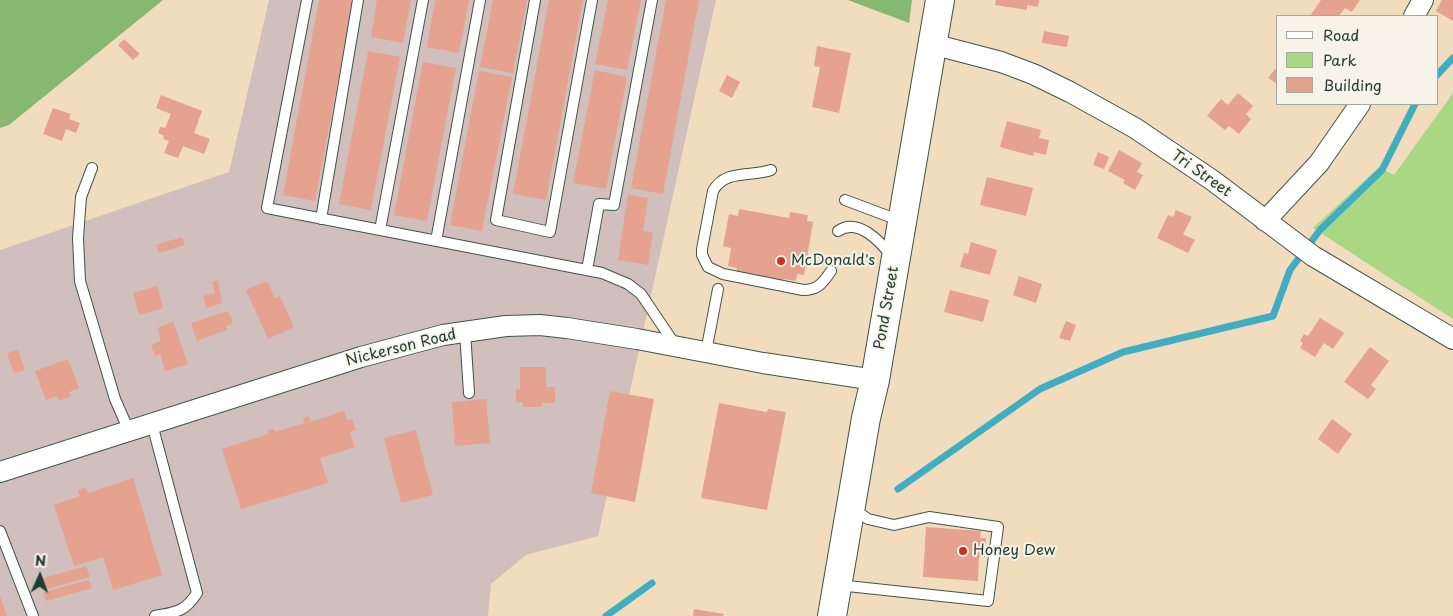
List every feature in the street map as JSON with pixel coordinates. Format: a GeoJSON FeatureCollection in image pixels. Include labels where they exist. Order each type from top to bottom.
{"type":"FeatureCollection","features":[{"type":"Feature","properties":{"kind":"main road","name":"Pond Street"},"geometry":{"type":"LineString","coordinates":[[832,616],[866,418],[875,380],[940,0]]}},
{"type":"Feature","properties":{"kind":"street"},"geometry":{"type":"LineString","coordinates":[[1415,15],[1423,0]]}},
{"type":"Feature","properties":{"kind":"street","name":"Tri Street"},"geometry":{"type":"LineString","coordinates":[[932,44],[1000,62],[1033,74],[1070,92],[1142,133],[1212,180],[1305,250],[1453,339]]}},
{"type":"Feature","properties":{"kind":"street"},"geometry":{"type":"LineString","coordinates":[[1265,221],[1320,163],[1359,105]]}},
{"type":"Feature","properties":{"kind":"street","name":"Nickerson Road"},"geometry":{"type":"LineString","coordinates":[[0,472],[361,357],[443,335],[506,326],[540,325],[875,380]]}},
{"type":"Feature","properties":{"kind":"lane"},"geometry":{"type":"LineString","coordinates":[[307,0],[267,208],[602,274],[628,284],[641,294],[676,346]]}},
{"type":"Feature","properties":{"kind":"lane"},"geometry":{"type":"LineString","coordinates":[[321,219],[358,0]]}},
{"type":"Feature","properties":{"kind":"lane"},"geometry":{"type":"LineString","coordinates":[[380,230],[423,0]]}},
{"type":"Feature","properties":{"kind":"lane"},"geometry":{"type":"LineString","coordinates":[[436,241],[480,0]]}},
{"type":"Feature","properties":{"kind":"lane"},"geometry":{"type":"LineString","coordinates":[[535,0],[496,220],[550,232],[592,0]]}},
{"type":"Feature","properties":{"kind":"lane"},"geometry":{"type":"LineString","coordinates":[[588,270],[599,204],[614,205],[652,0]]}},
{"type":"Feature","properties":{"kind":"lane"},"geometry":{"type":"LineString","coordinates":[[92,168],[81,197],[78,238],[80,281],[115,399],[129,431]]}},
{"type":"Feature","properties":{"kind":"lane"},"geometry":{"type":"LineString","coordinates":[[771,170],[760,174],[732,176],[715,186],[702,249],[704,261],[714,271],[723,274],[803,290],[816,289],[831,270]]}},
{"type":"Feature","properties":{"kind":"lane"},"geometry":{"type":"LineString","coordinates":[[845,200],[902,222]]}},
{"type":"Feature","properties":{"kind":"lane"},"geometry":{"type":"LineString","coordinates":[[838,230],[849,226],[863,230],[879,241],[895,262]]}},
{"type":"Feature","properties":{"kind":"lane"},"geometry":{"type":"LineString","coordinates":[[706,352],[718,289]]}},
{"type":"Feature","properties":{"kind":"lane"},"geometry":{"type":"LineString","coordinates":[[465,332],[469,393]]}},
{"type":"Feature","properties":{"kind":"lane"},"geometry":{"type":"LineString","coordinates":[[152,424],[197,593],[189,605],[175,612],[155,616]]}},
{"type":"Feature","properties":{"kind":"lane"},"geometry":{"type":"LineString","coordinates":[[838,585],[988,601],[998,527],[929,517],[894,525],[868,519],[850,507]]}},
{"type":"Feature","properties":{"kind":"lane"},"geometry":{"type":"LineString","coordinates":[[0,531],[33,616]]}},
{"type":"Feature","properties":{"kind":"shaded area"},"geometry":{"type":"Polygon","coordinates":[[[269,0],[716,0],[598,536],[526,555],[491,584],[488,616],[0,616],[0,250],[229,172],[269,0]]]}},
{"type":"Feature","properties":{"kind":"green space"},"geometry":{"type":"Polygon","coordinates":[[[0,0],[163,0],[9,125],[0,128],[0,0]]]}},
{"type":"Feature","properties":{"kind":"green space"},"geometry":{"type":"Polygon","coordinates":[[[848,0],[912,0],[909,23],[848,0]]]}},
{"type":"Feature","properties":{"kind":"green space"},"geometry":{"type":"Polygon","coordinates":[[[1453,93],[1453,319],[1313,228],[1379,167],[1394,175],[1453,93]]]}},
{"type":"Feature","properties":{"kind":"building"},"geometry":{"type":"Polygon","coordinates":[[[319,0],[353,0],[315,201],[283,195],[319,0]]]}},
{"type":"Feature","properties":{"kind":"building"},"geometry":{"type":"Polygon","coordinates":[[[377,0],[411,0],[403,43],[371,37],[377,0]]]}},
{"type":"Feature","properties":{"kind":"building"},"geometry":{"type":"Polygon","coordinates":[[[435,0],[469,0],[459,53],[427,47],[435,0]]]}},
{"type":"Feature","properties":{"kind":"building"},"geometry":{"type":"Polygon","coordinates":[[[493,0],[527,0],[513,73],[480,67],[493,0]]]}},
{"type":"Feature","properties":{"kind":"building"},"geometry":{"type":"Polygon","coordinates":[[[549,0],[583,0],[546,200],[513,194],[549,0]]]}},
{"type":"Feature","properties":{"kind":"building"},"geometry":{"type":"Polygon","coordinates":[[[608,0],[641,0],[627,70],[595,64],[608,0]]]}},
{"type":"Feature","properties":{"kind":"building"},"geometry":{"type":"Polygon","coordinates":[[[666,0],[699,0],[663,194],[631,188],[666,0]]]}},
{"type":"Feature","properties":{"kind":"building"},"geometry":{"type":"Polygon","coordinates":[[[996,0],[1039,0],[1038,7],[1027,5],[1027,10],[995,5],[996,0]]]}},
{"type":"Feature","properties":{"kind":"building"},"geometry":{"type":"Polygon","coordinates":[[[1321,0],[1360,0],[1352,12],[1345,8],[1340,15],[1311,15],[1321,0]]]}},
{"type":"Feature","properties":{"kind":"building"},"geometry":{"type":"Polygon","coordinates":[[[1442,0],[1453,0],[1453,21],[1436,11],[1442,0]]]}},
{"type":"Feature","properties":{"kind":"building"},"geometry":{"type":"Polygon","coordinates":[[[1044,31],[1069,36],[1067,47],[1042,43],[1044,31]]]}},
{"type":"Feature","properties":{"kind":"building"},"geometry":{"type":"Polygon","coordinates":[[[124,39],[140,54],[133,60],[118,45],[124,39]]]}},
{"type":"Feature","properties":{"kind":"building"},"geometry":{"type":"Polygon","coordinates":[[[817,46],[851,53],[839,113],[812,107],[820,67],[814,66],[817,46]]]}},
{"type":"Feature","properties":{"kind":"building"},"geometry":{"type":"Polygon","coordinates":[[[368,51],[400,57],[371,210],[339,204],[368,51]]]}},
{"type":"Feature","properties":{"kind":"building"},"geometry":{"type":"Polygon","coordinates":[[[423,62],[456,68],[427,221],[394,215],[423,62]]]}},
{"type":"Feature","properties":{"kind":"building"},"geometry":{"type":"Polygon","coordinates":[[[1276,68],[1276,83],[1268,78],[1276,68]]]}},
{"type":"Feature","properties":{"kind":"building"},"geometry":{"type":"Polygon","coordinates":[[[595,70],[627,77],[606,189],[573,183],[595,70]]]}},
{"type":"Feature","properties":{"kind":"building"},"geometry":{"type":"Polygon","coordinates":[[[479,71],[512,77],[482,231],[450,225],[479,71]]]}},
{"type":"Feature","properties":{"kind":"building"},"geometry":{"type":"Polygon","coordinates":[[[727,75],[740,82],[732,98],[719,91],[727,75]]]}},
{"type":"Feature","properties":{"kind":"building"},"geometry":{"type":"Polygon","coordinates":[[[1238,93],[1253,106],[1246,114],[1251,119],[1239,134],[1229,126],[1225,130],[1207,116],[1221,99],[1228,105],[1238,93]]]}},
{"type":"Feature","properties":{"kind":"building"},"geometry":{"type":"Polygon","coordinates":[[[161,95],[202,111],[194,133],[210,139],[204,154],[183,146],[178,158],[164,153],[169,141],[163,139],[164,136],[158,133],[160,127],[165,128],[171,114],[156,108],[161,95]]]}},
{"type":"Feature","properties":{"kind":"building"},"geometry":{"type":"Polygon","coordinates":[[[53,108],[71,114],[69,119],[80,123],[76,133],[66,129],[62,141],[43,134],[53,108]]]}},
{"type":"Feature","properties":{"kind":"building"},"geometry":{"type":"Polygon","coordinates":[[[1007,121],[1041,130],[1039,138],[1049,140],[1046,155],[1034,152],[1033,156],[1000,147],[1007,121]]]}},
{"type":"Feature","properties":{"kind":"building"},"geometry":{"type":"Polygon","coordinates":[[[1119,150],[1142,163],[1137,172],[1143,175],[1135,190],[1123,183],[1125,180],[1108,171],[1119,150]]]}},
{"type":"Feature","properties":{"kind":"building"},"geometry":{"type":"Polygon","coordinates":[[[1098,152],[1109,157],[1104,169],[1093,165],[1098,152]]]}},
{"type":"Feature","properties":{"kind":"building"},"geometry":{"type":"Polygon","coordinates":[[[987,177],[1033,188],[1026,216],[980,205],[987,177]]]}},
{"type":"Feature","properties":{"kind":"building"},"geometry":{"type":"Polygon","coordinates":[[[628,195],[648,198],[643,231],[653,232],[648,265],[618,260],[628,195]]]}},
{"type":"Feature","properties":{"kind":"building"},"geometry":{"type":"Polygon","coordinates":[[[739,209],[789,218],[790,212],[808,215],[807,221],[813,222],[804,275],[797,274],[796,281],[783,279],[783,282],[736,274],[737,268],[728,266],[731,248],[723,246],[729,214],[738,216],[739,209]]]}},
{"type":"Feature","properties":{"kind":"building"},"geometry":{"type":"Polygon","coordinates":[[[1176,210],[1192,217],[1183,234],[1195,240],[1188,253],[1157,238],[1168,215],[1173,217],[1176,210]]]}},
{"type":"Feature","properties":{"kind":"building"},"geometry":{"type":"Polygon","coordinates":[[[182,237],[185,245],[159,253],[156,245],[182,237]]]}},
{"type":"Feature","properties":{"kind":"building"},"geometry":{"type":"Polygon","coordinates":[[[971,242],[997,250],[990,275],[960,267],[964,253],[968,254],[971,242]]]}},
{"type":"Feature","properties":{"kind":"building"},"geometry":{"type":"Polygon","coordinates":[[[1019,276],[1042,284],[1036,303],[1013,295],[1019,276]]]}},
{"type":"Feature","properties":{"kind":"building"},"geometry":{"type":"Polygon","coordinates":[[[218,280],[222,303],[207,308],[203,296],[215,293],[212,282],[218,280]]]}},
{"type":"Feature","properties":{"kind":"building"},"geometry":{"type":"Polygon","coordinates":[[[267,281],[275,298],[280,296],[294,327],[268,339],[246,290],[267,281]]]}},
{"type":"Feature","properties":{"kind":"building"},"geometry":{"type":"Polygon","coordinates":[[[157,286],[163,308],[139,315],[133,293],[157,286]]]}},
{"type":"Feature","properties":{"kind":"building"},"geometry":{"type":"Polygon","coordinates":[[[950,290],[989,300],[983,322],[944,312],[950,290]]]}},
{"type":"Feature","properties":{"kind":"building"},"geometry":{"type":"Polygon","coordinates":[[[228,311],[233,323],[226,326],[227,330],[197,341],[191,323],[228,311]]]}},
{"type":"Feature","properties":{"kind":"building"},"geometry":{"type":"Polygon","coordinates":[[[1320,318],[1344,333],[1333,349],[1324,343],[1315,357],[1300,348],[1303,343],[1300,341],[1304,334],[1308,336],[1320,318]]]}},
{"type":"Feature","properties":{"kind":"building"},"geometry":{"type":"Polygon","coordinates":[[[1066,321],[1076,325],[1070,341],[1059,338],[1066,321]]]}},
{"type":"Feature","properties":{"kind":"building"},"geometry":{"type":"Polygon","coordinates":[[[173,322],[188,364],[165,371],[160,354],[155,356],[151,345],[161,341],[157,328],[173,322]]]}},
{"type":"Feature","properties":{"kind":"building"},"geometry":{"type":"Polygon","coordinates":[[[1370,347],[1389,361],[1371,385],[1376,389],[1368,399],[1344,382],[1370,347]]]}},
{"type":"Feature","properties":{"kind":"building"},"geometry":{"type":"Polygon","coordinates":[[[18,350],[25,370],[14,373],[7,353],[18,350]]]}},
{"type":"Feature","properties":{"kind":"building"},"geometry":{"type":"Polygon","coordinates":[[[68,359],[79,388],[69,392],[71,396],[59,401],[57,396],[46,400],[35,371],[68,359]]]}},
{"type":"Feature","properties":{"kind":"building"},"geometry":{"type":"Polygon","coordinates":[[[520,367],[546,367],[546,387],[555,387],[555,403],[542,403],[542,407],[523,407],[523,402],[516,402],[516,389],[520,389],[520,367]]]}},
{"type":"Feature","properties":{"kind":"building"},"geometry":{"type":"Polygon","coordinates":[[[610,391],[654,399],[635,502],[591,493],[610,391]]]}},
{"type":"Feature","properties":{"kind":"building"},"geometry":{"type":"Polygon","coordinates":[[[486,399],[490,443],[455,446],[452,402],[486,399]]]}},
{"type":"Feature","properties":{"kind":"building"},"geometry":{"type":"Polygon","coordinates":[[[719,403],[767,412],[768,409],[786,412],[767,510],[701,498],[719,403]]]}},
{"type":"Feature","properties":{"kind":"building"},"geometry":{"type":"Polygon","coordinates":[[[344,411],[347,420],[352,419],[356,430],[350,432],[355,447],[320,458],[328,483],[241,509],[222,449],[269,434],[268,430],[274,429],[275,432],[305,423],[303,418],[309,416],[311,422],[344,411]]]}},
{"type":"Feature","properties":{"kind":"building"},"geometry":{"type":"Polygon","coordinates":[[[1332,419],[1352,434],[1338,454],[1318,439],[1332,419]]]}},
{"type":"Feature","properties":{"kind":"building"},"geometry":{"type":"Polygon","coordinates":[[[416,430],[433,495],[401,503],[384,438],[416,430]]]}},
{"type":"Feature","properties":{"kind":"building"},"geometry":{"type":"Polygon","coordinates":[[[133,478],[162,575],[113,590],[103,557],[74,566],[54,505],[80,496],[78,490],[86,487],[88,493],[133,478]]]}},
{"type":"Feature","properties":{"kind":"building"},"geometry":{"type":"Polygon","coordinates":[[[926,527],[981,531],[980,538],[986,538],[985,557],[979,557],[978,581],[923,577],[926,527]]]}},
{"type":"Feature","properties":{"kind":"building"},"geometry":{"type":"Polygon","coordinates":[[[86,566],[90,577],[46,589],[43,578],[86,566]]]}},
{"type":"Feature","properties":{"kind":"building"},"geometry":{"type":"Polygon","coordinates":[[[89,580],[92,588],[46,601],[44,592],[89,580]]]}},
{"type":"Feature","properties":{"kind":"building"},"geometry":{"type":"Polygon","coordinates":[[[0,596],[7,616],[0,616],[0,596]]]}},
{"type":"Feature","properties":{"kind":"building"},"geometry":{"type":"Polygon","coordinates":[[[694,609],[724,614],[723,616],[693,616],[694,609]]]}},
{"type":"Feature","properties":{"kind":"waterway"},"geometry":{"type":"LineString","coordinates":[[1438,74],[1453,58]]}},
{"type":"Feature","properties":{"kind":"waterway"},"geometry":{"type":"LineString","coordinates":[[898,489],[1040,389],[1123,352],[1273,316],[1290,270],[1320,230],[1382,170],[1414,105]]}},
{"type":"Feature","properties":{"kind":"waterway"},"geometry":{"type":"LineString","coordinates":[[606,616],[652,583]]}},
{"type":"Feature","properties":{"kind":"place","name":"McDonald's"},"geometry":{"type":"Point","coordinates":[781,261]}},
{"type":"Feature","properties":{"kind":"place","name":"Honey Dew"},"geometry":{"type":"Point","coordinates":[963,551]}}]}
